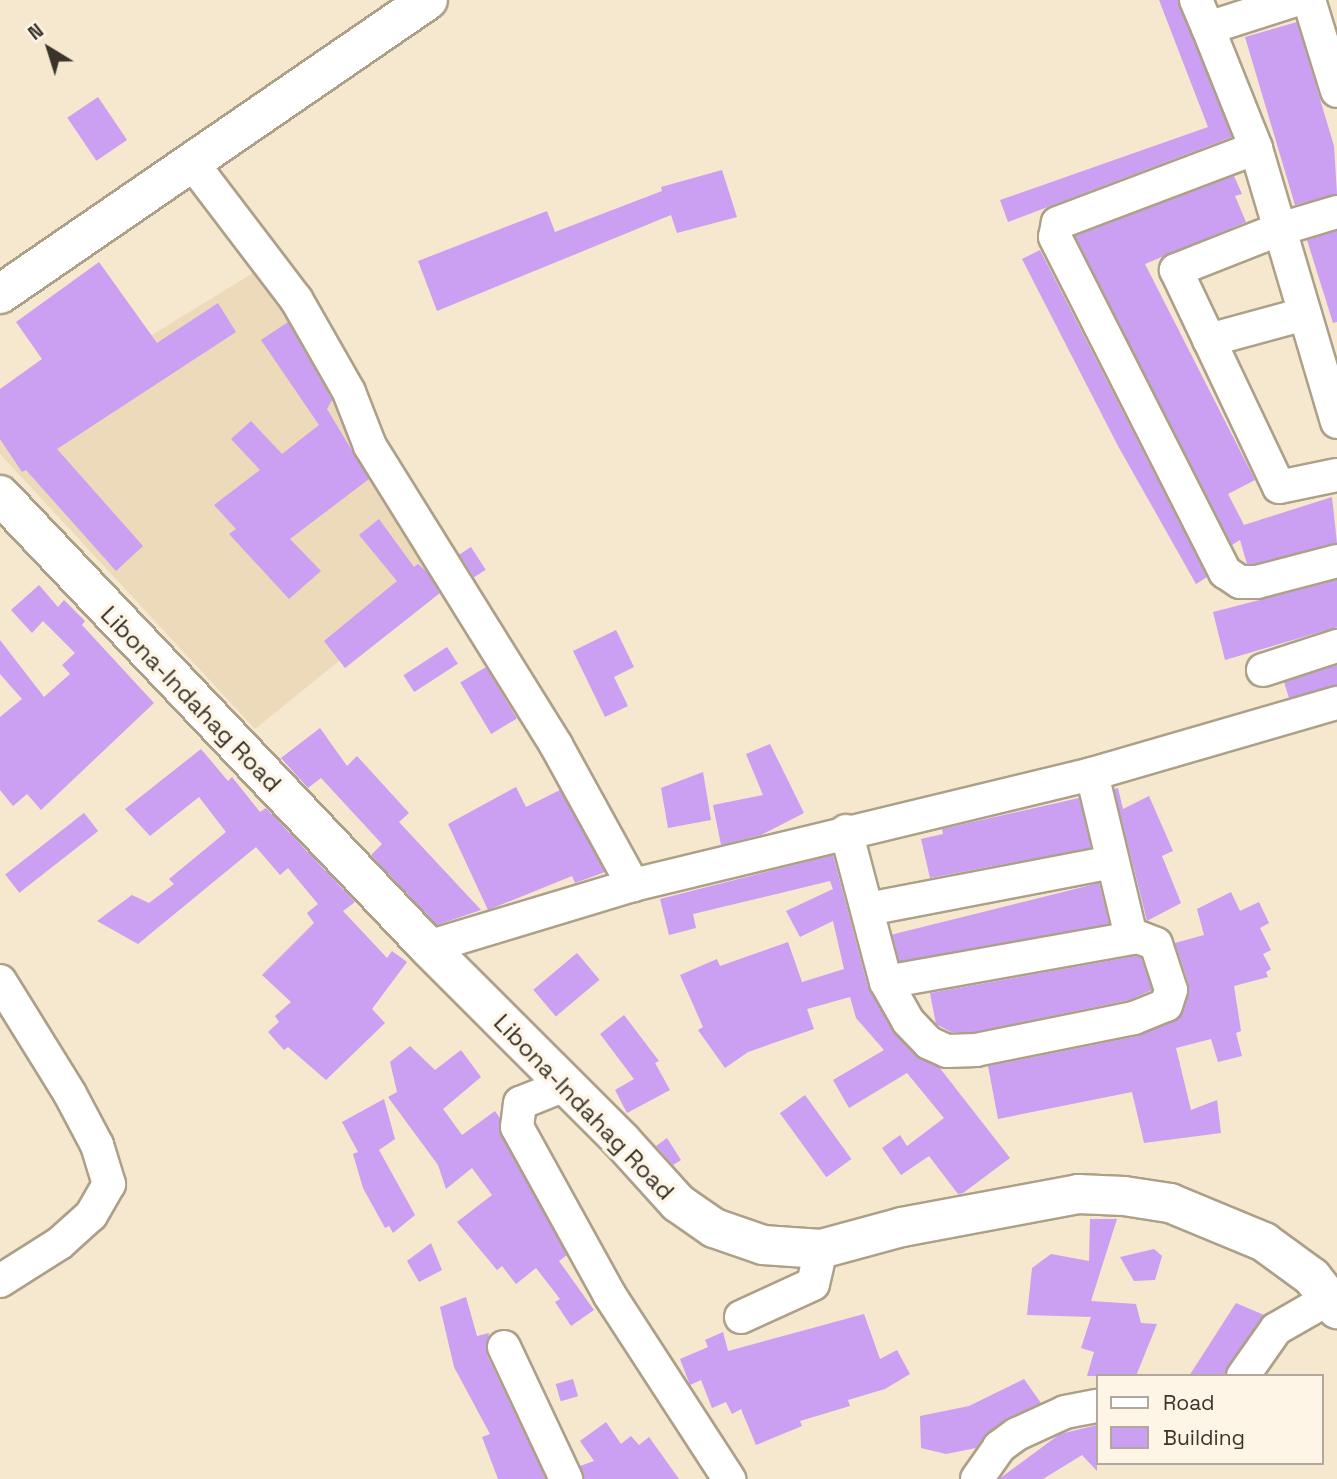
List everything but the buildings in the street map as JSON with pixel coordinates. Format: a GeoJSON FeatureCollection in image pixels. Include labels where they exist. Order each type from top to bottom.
{"type":"FeatureCollection","features":[{"type":"Feature","properties":{"kind":"main road"},"geometry":{"type":"LineString","coordinates":[[0,294],[193,164],[428,0]]}},
{"type":"Feature","properties":{"kind":"main road","name":"Libona-Indahag Road"},"geometry":{"type":"LineString","coordinates":[[0,495],[428,947],[678,1203],[714,1228],[762,1245],[821,1249],[902,1227],[1078,1194],[1124,1196],[1170,1203],[1264,1242],[1312,1277],[1334,1304]]}},
{"type":"Feature","properties":{"kind":"street"},"geometry":{"type":"LineString","coordinates":[[1295,0],[1202,14],[1256,148],[1337,422]]}},
{"type":"Feature","properties":{"kind":"street"},"geometry":{"type":"LineString","coordinates":[[1309,0],[1337,91]]}},
{"type":"Feature","properties":{"kind":"street"},"geometry":{"type":"LineString","coordinates":[[1256,148],[1058,223],[1055,237],[1225,572],[1240,582],[1257,582],[1337,561]]}},
{"type":"Feature","properties":{"kind":"street"},"geometry":{"type":"LineString","coordinates":[[193,164],[296,299],[349,392],[370,446],[556,745],[633,885]]}},
{"type":"Feature","properties":{"kind":"street"},"geometry":{"type":"LineString","coordinates":[[1337,212],[1280,229],[1176,270],[1279,487],[1337,475]]}},
{"type":"Feature","properties":{"kind":"street"},"geometry":{"type":"LineString","coordinates":[[1209,340],[1305,314]]}},
{"type":"Feature","properties":{"kind":"street"},"geometry":{"type":"LineString","coordinates":[[1263,670],[1337,646]]}},
{"type":"Feature","properties":{"kind":"street"},"geometry":{"type":"LineString","coordinates":[[428,947],[633,885],[846,831],[1091,774],[1337,703]]}},
{"type":"Feature","properties":{"kind":"street"},"geometry":{"type":"LineString","coordinates":[[1091,774],[1131,937]]}},
{"type":"Feature","properties":{"kind":"street"},"geometry":{"type":"LineString","coordinates":[[846,831],[886,982],[908,1021],[929,1043],[947,1051],[976,1051],[1134,1018],[1166,1005],[1171,990],[1156,944],[1149,939],[1131,937],[886,982]]}},
{"type":"Feature","properties":{"kind":"street"},"geometry":{"type":"LineString","coordinates":[[868,909],[1113,862]]}},
{"type":"Feature","properties":{"kind":"street"},"geometry":{"type":"LineString","coordinates":[[0,981],[70,1094],[97,1145],[109,1184],[91,1215],[60,1243],[0,1281]]}},
{"type":"Feature","properties":{"kind":"street"},"geometry":{"type":"LineString","coordinates":[[565,1085],[520,1103],[517,1127],[609,1294],[729,1479]]}},
{"type":"Feature","properties":{"kind":"street"},"geometry":{"type":"LineString","coordinates":[[741,1317],[813,1283],[821,1249]]}},
{"type":"Feature","properties":{"kind":"street"},"geometry":{"type":"LineString","coordinates":[[1243,1374],[1276,1329],[1334,1304]]}},
{"type":"Feature","properties":{"kind":"street"},"geometry":{"type":"LineString","coordinates":[[504,1347],[566,1479]]}},
{"type":"Feature","properties":{"kind":"street"},"geometry":{"type":"LineString","coordinates":[[977,1479],[999,1447],[1017,1434],[1065,1412],[1096,1406]]}},
{"type":"Feature","properties":{"kind":"shaded area"},"geometry":{"type":"Polygon","coordinates":[[[268,264],[461,562],[255,729],[0,454],[0,428],[268,264]]]}}]}
